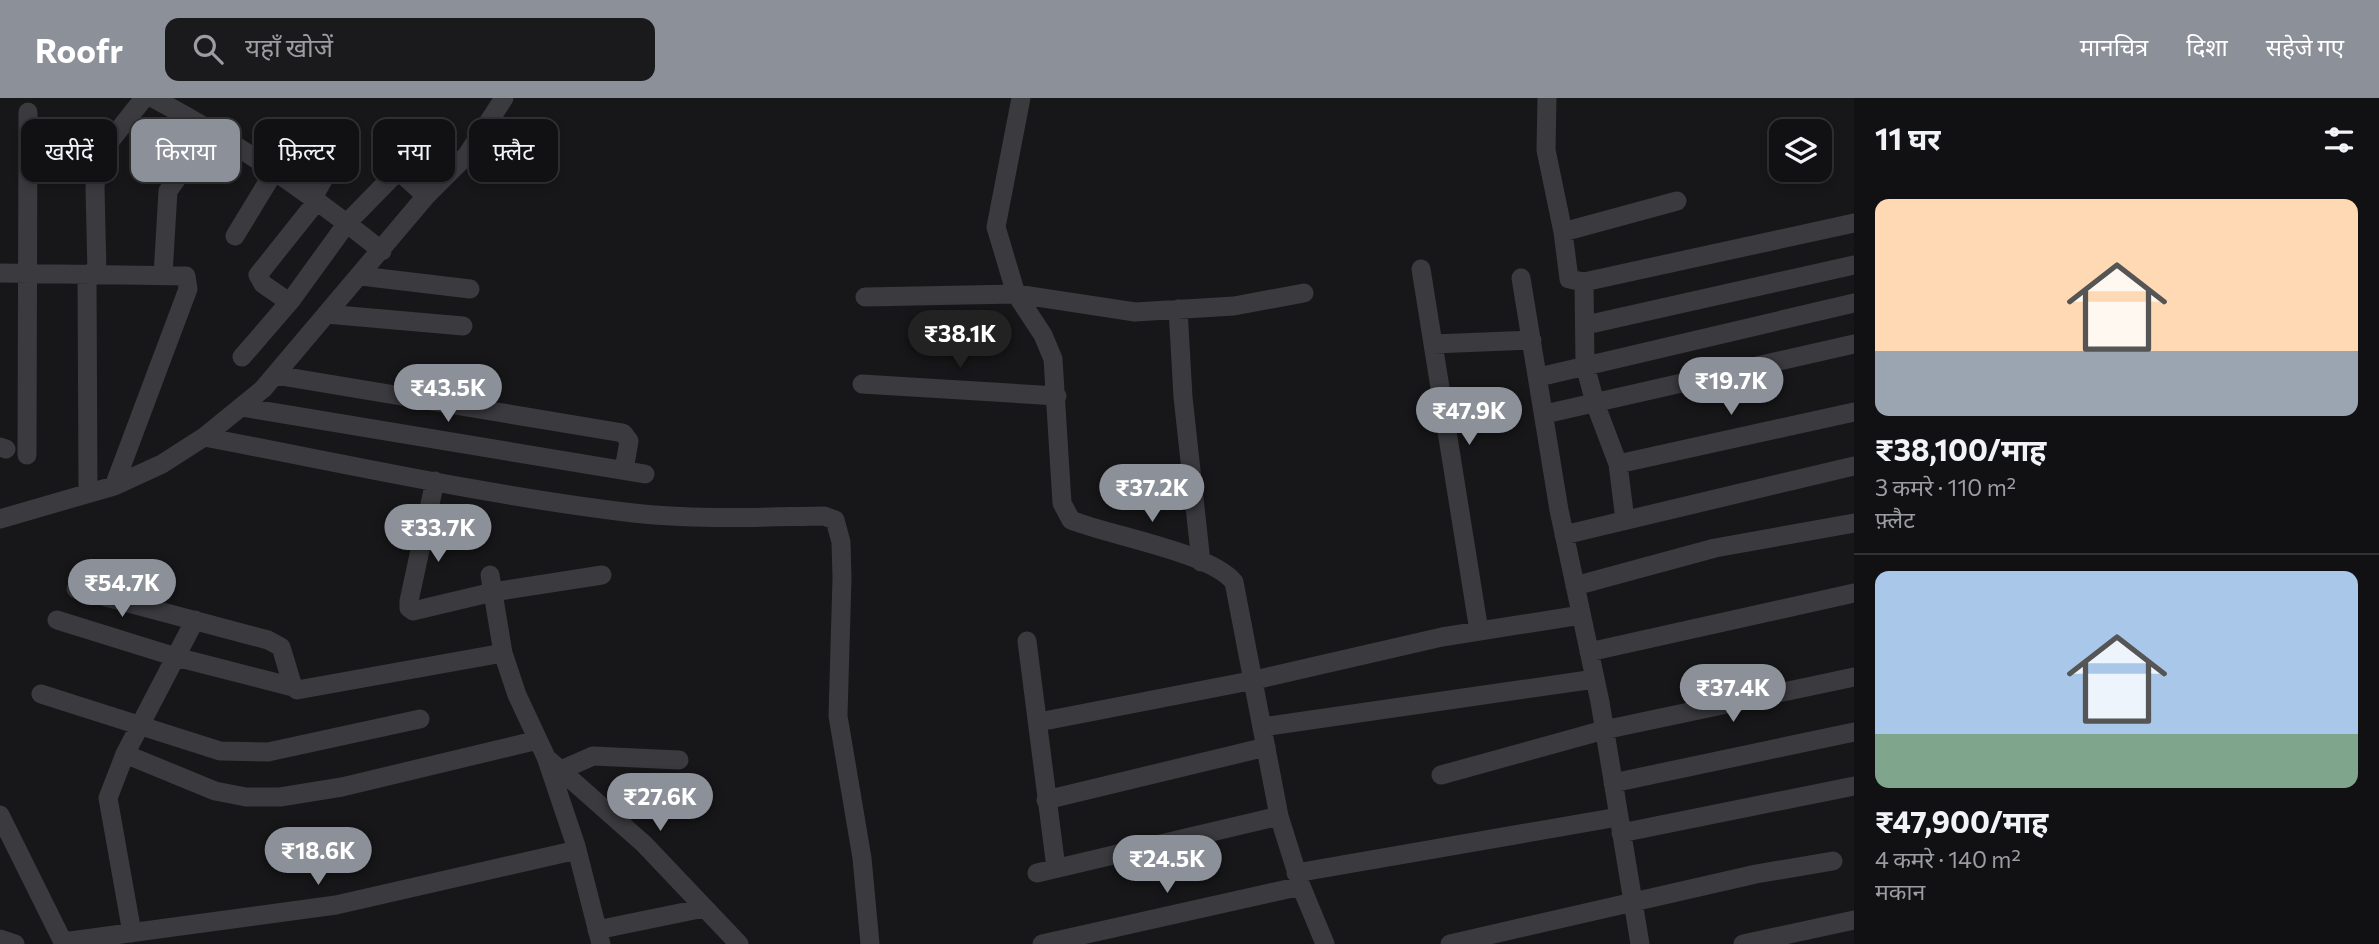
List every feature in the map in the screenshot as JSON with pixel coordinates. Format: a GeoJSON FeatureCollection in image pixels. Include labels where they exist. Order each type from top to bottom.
{"type":"FeatureCollection","features":[{"type":"Feature","properties":{"kind":"street"},"geometry":{"type":"LineString","coordinates":[[88,492],[92,274],[95,187],[99,155],[144,98]]}},
{"type":"Feature","properties":{"kind":"street"},"geometry":{"type":"LineString","coordinates":[[153,98],[193,119]]}},
{"type":"Feature","properties":{"kind":"street"},"geometry":{"type":"LineString","coordinates":[[0,519],[114,486],[162,464],[204,437],[241,407],[275,375],[383,251],[426,197],[467,155],[504,98]]}},
{"type":"Feature","properties":{"kind":"street"},"geometry":{"type":"LineString","coordinates":[[1021,98],[996,219],[997,236],[1016,294],[1050,349],[1057,397],[1062,503],[1065,513],[1080,523],[1201,562],[1227,574],[1234,582],[1255,680],[1279,816],[1320,943]]}},
{"type":"Feature","properties":{"kind":"street"},"geometry":{"type":"LineString","coordinates":[[1546,98],[1546,150],[1563,232],[1569,279],[1584,282],[1854,223]]}},
{"type":"Feature","properties":{"kind":"street"},"geometry":{"type":"LineString","coordinates":[[27,455],[28,112]]}},
{"type":"Feature","properties":{"kind":"street"},"geometry":{"type":"LineString","coordinates":[[242,357],[289,302],[347,223],[398,173],[426,197]]}},
{"type":"Feature","properties":{"kind":"street"},"geometry":{"type":"LineString","coordinates":[[163,275],[168,191],[174,182]]}},
{"type":"Feature","properties":{"kind":"street"},"geometry":{"type":"LineString","coordinates":[[235,236],[268,182]]}},
{"type":"Feature","properties":{"kind":"street"},"geometry":{"type":"LineString","coordinates":[[291,182],[383,251]]}},
{"type":"Feature","properties":{"kind":"street"},"geometry":{"type":"LineString","coordinates":[[289,302],[263,284],[258,275],[315,200],[324,182]]}},
{"type":"Feature","properties":{"kind":"street"},"geometry":{"type":"LineString","coordinates":[[1563,232],[1678,201]]}},
{"type":"Feature","properties":{"kind":"street"},"geometry":{"type":"LineString","coordinates":[[1595,323],[1854,265]]}},
{"type":"Feature","properties":{"kind":"street"},"geometry":{"type":"LineString","coordinates":[[1422,269],[1479,631]]}},
{"type":"Feature","properties":{"kind":"street"},"geometry":{"type":"LineString","coordinates":[[0,273],[187,276],[188,289],[114,486]]}},
{"type":"Feature","properties":{"kind":"street"},"geometry":{"type":"LineString","coordinates":[[361,275],[470,289]]}},
{"type":"Feature","properties":{"kind":"street"},"geometry":{"type":"LineString","coordinates":[[1521,278],[1564,535],[1595,679],[1640,944]]}},
{"type":"Feature","properties":{"kind":"street"},"geometry":{"type":"LineString","coordinates":[[1584,282],[1586,365],[1595,402],[1618,464],[1625,520]]}},
{"type":"Feature","properties":{"kind":"street"},"geometry":{"type":"LineString","coordinates":[[865,297],[1016,294],[1135,312],[1234,306],[1304,293]]}},
{"type":"Feature","properties":{"kind":"street"},"geometry":{"type":"LineString","coordinates":[[1539,377],[1854,303]]}},
{"type":"Feature","properties":{"kind":"street"},"geometry":{"type":"LineString","coordinates":[[1178,309],[1183,397],[1201,562]]}},
{"type":"Feature","properties":{"kind":"street"},"geometry":{"type":"LineString","coordinates":[[326,314],[463,326]]}},
{"type":"Feature","properties":{"kind":"street"},"geometry":{"type":"LineString","coordinates":[[1433,344],[1532,340]]}},
{"type":"Feature","properties":{"kind":"street"},"geometry":{"type":"LineString","coordinates":[[1545,414],[1854,344]]}},
{"type":"Feature","properties":{"kind":"street"},"geometry":{"type":"LineString","coordinates":[[275,375],[623,433],[629,441],[624,470]]}},
{"type":"Feature","properties":{"kind":"street"},"geometry":{"type":"LineString","coordinates":[[862,384],[1057,397]]}},
{"type":"Feature","properties":{"kind":"street"},"geometry":{"type":"LineString","coordinates":[[241,407],[645,474]]}},
{"type":"Feature","properties":{"kind":"street"},"geometry":{"type":"LineString","coordinates":[[1618,464],[1854,412]]}},
{"type":"Feature","properties":{"kind":"street"},"geometry":{"type":"LineString","coordinates":[[204,437],[435,481],[632,513],[741,517],[824,516],[835,520],[841,542],[842,578],[838,716],[862,858],[870,944]]}},
{"type":"Feature","properties":{"kind":"street"},"geometry":{"type":"LineString","coordinates":[[1564,535],[1854,466]]}},
{"type":"Feature","properties":{"kind":"street"},"geometry":{"type":"LineString","coordinates":[[435,481],[409,608],[417,611],[492,584],[602,575]]}},
{"type":"Feature","properties":{"kind":"street"},"geometry":{"type":"LineString","coordinates":[[1574,586],[1714,548],[1854,523]]}},
{"type":"Feature","properties":{"kind":"street"},"geometry":{"type":"LineString","coordinates":[[492,584],[503,653],[517,695],[548,756],[577,850],[599,937],[704,908]]}},
{"type":"Feature","properties":{"kind":"street"},"geometry":{"type":"LineString","coordinates":[[76,589],[268,640],[281,647],[293,687]]}},
{"type":"Feature","properties":{"kind":"street"},"geometry":{"type":"LineString","coordinates":[[1589,652],[1854,593]]}},
{"type":"Feature","properties":{"kind":"street"},"geometry":{"type":"LineString","coordinates":[[1049,720],[1255,680],[1479,631],[1581,615]]}},
{"type":"Feature","properties":{"kind":"street"},"geometry":{"type":"LineString","coordinates":[[57,620],[176,657],[309,691],[503,653]]}},
{"type":"Feature","properties":{"kind":"street"},"geometry":{"type":"LineString","coordinates":[[132,933],[108,798],[125,754],[195,620]]}},
{"type":"Feature","properties":{"kind":"street"},"geometry":{"type":"LineString","coordinates":[[1027,641],[1046,800],[1046,870],[1279,816]]}},
{"type":"Feature","properties":{"kind":"street"},"geometry":{"type":"LineString","coordinates":[[1441,775],[1604,730],[1854,677]]}},
{"type":"Feature","properties":{"kind":"street"},"geometry":{"type":"LineString","coordinates":[[1262,727],[1595,679]]}},
{"type":"Feature","properties":{"kind":"street"},"geometry":{"type":"LineString","coordinates":[[41,694],[220,751],[268,752],[420,719]]}},
{"type":"Feature","properties":{"kind":"street"},"geometry":{"type":"LineString","coordinates":[[1613,783],[1854,732]]}},
{"type":"Feature","properties":{"kind":"street"},"geometry":{"type":"LineString","coordinates":[[1046,800],[1266,747]]}},
{"type":"Feature","properties":{"kind":"street"},"geometry":{"type":"LineString","coordinates":[[125,754],[215,791],[246,797],[280,797],[548,756],[679,760]]}},
{"type":"Feature","properties":{"kind":"street"},"geometry":{"type":"LineString","coordinates":[[548,756],[643,844],[739,944]]}},
{"type":"Feature","properties":{"kind":"street"},"geometry":{"type":"LineString","coordinates":[[1042,944],[1298,880],[1854,786]]}},
{"type":"Feature","properties":{"kind":"street"},"geometry":{"type":"LineString","coordinates":[[0,815],[64,943],[336,905],[577,850]]}},
{"type":"Feature","properties":{"kind":"street"},"geometry":{"type":"LineString","coordinates":[[1450,944],[1756,874],[1833,861]]}},
{"type":"Feature","properties":{"kind":"street"},"geometry":{"type":"LineString","coordinates":[[1743,944],[1854,920]]}},
{"type":"Feature","properties":{"kind":"street"},"geometry":{"type":"LineString","coordinates":[[0,939],[15,944]]}}]}
